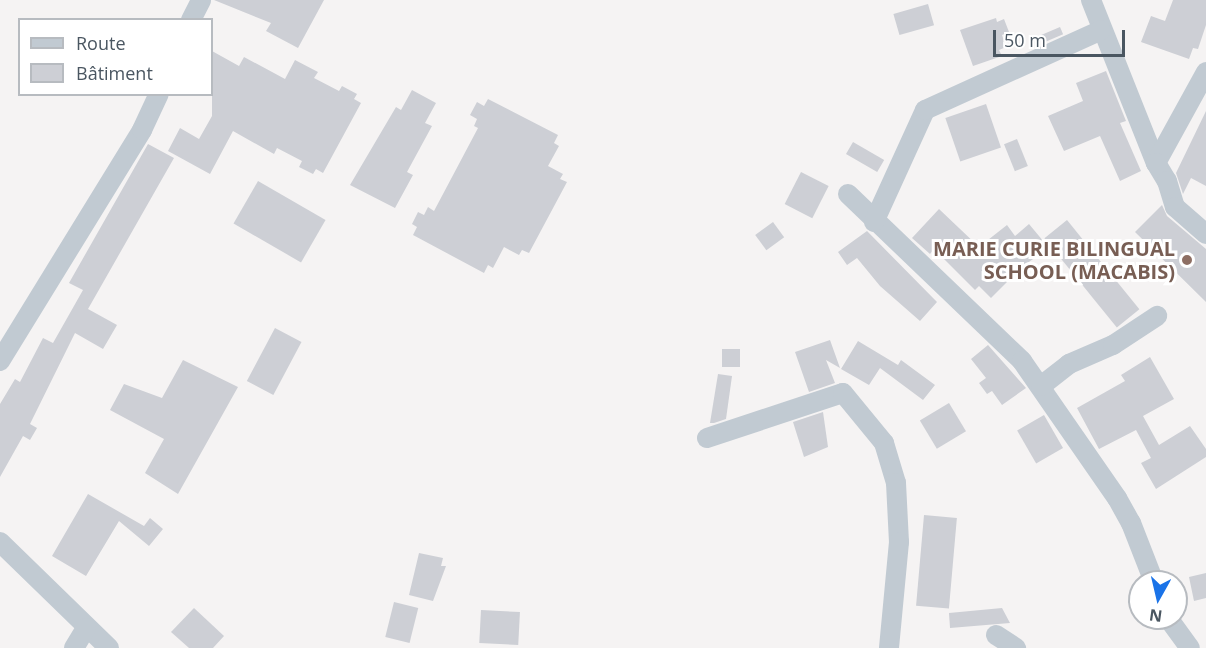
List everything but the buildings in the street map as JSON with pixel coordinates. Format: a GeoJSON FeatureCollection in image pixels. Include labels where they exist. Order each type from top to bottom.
{"type":"FeatureCollection","features":[{"type":"Feature","properties":{"kind":"street"},"geometry":{"type":"LineString","coordinates":[[192,18],[201,0]]}},
{"type":"Feature","properties":{"kind":"street"},"geometry":{"type":"LineString","coordinates":[[1091,0],[1101,30],[1156,163],[1167,181],[1175,207],[1206,234]]}},
{"type":"Feature","properties":{"kind":"street"},"geometry":{"type":"LineString","coordinates":[[874,222],[925,110],[1101,30]]}},
{"type":"Feature","properties":{"kind":"street"},"geometry":{"type":"LineString","coordinates":[[1156,163],[1206,72]]}},
{"type":"Feature","properties":{"kind":"street"},"geometry":{"type":"LineString","coordinates":[[0,361],[142,130],[158,96]]}},
{"type":"Feature","properties":{"kind":"street"},"geometry":{"type":"LineString","coordinates":[[848,194],[874,222],[1008,347],[1041,386],[1117,498],[1131,523],[1149,570]]}},
{"type":"Feature","properties":{"kind":"street"},"geometry":{"type":"LineString","coordinates":[[1041,386],[1069,364],[1113,345],[1157,316]]}},
{"type":"Feature","properties":{"kind":"street"},"geometry":{"type":"LineString","coordinates":[[707,438],[843,393],[884,443],[896,483],[899,542],[889,648]]}},
{"type":"Feature","properties":{"kind":"street"},"geometry":{"type":"LineString","coordinates":[[4,553],[109,648]]}},
{"type":"Feature","properties":{"kind":"street"},"geometry":{"type":"LineString","coordinates":[[74,648],[86,628]]}},
{"type":"Feature","properties":{"kind":"street"},"geometry":{"type":"LineString","coordinates":[[1177,630],[1190,648]]}},
{"type":"Feature","properties":{"kind":"street"},"geometry":{"type":"LineString","coordinates":[[996,635],[1016,648]]}},
{"type":"Feature","properties":{"kind":"place","name":"MARIE CURIE BILINGUAL SCHOOL (MACABIS)"},"geometry":{"type":"Point","coordinates":[1187,260]}}]}
